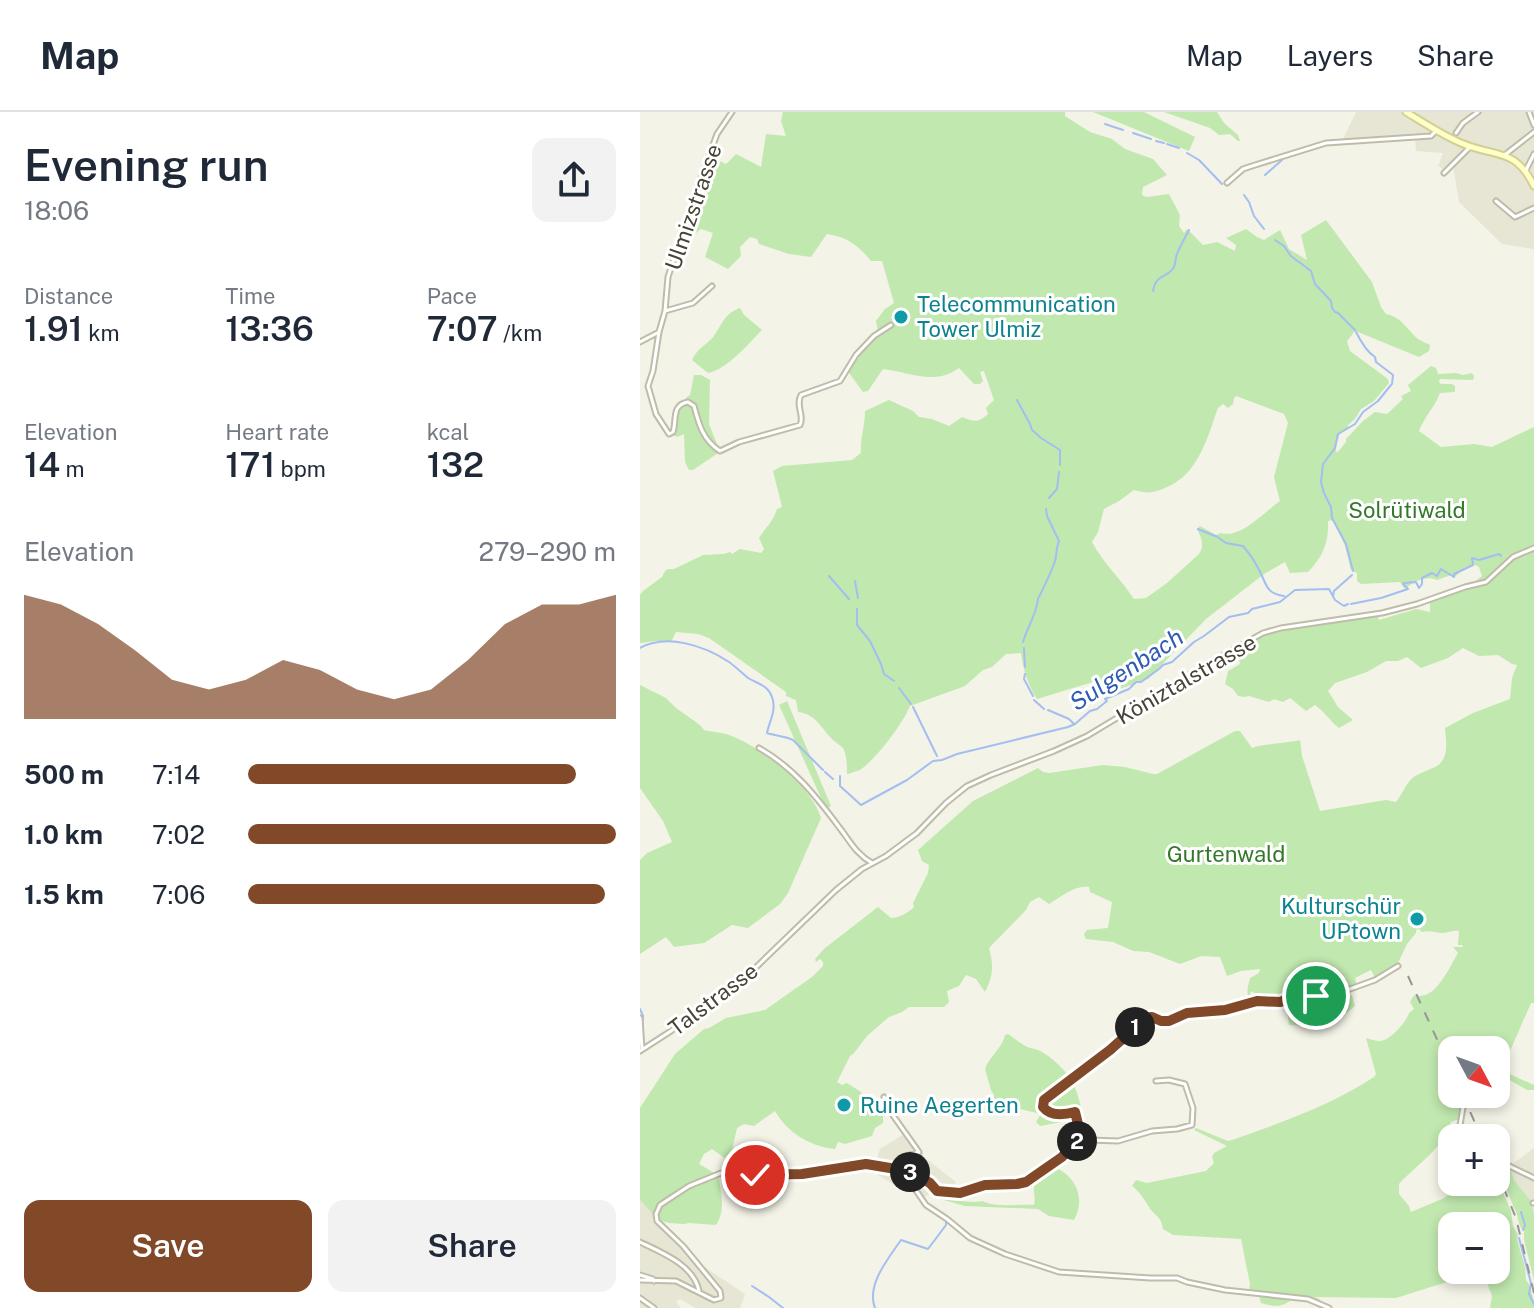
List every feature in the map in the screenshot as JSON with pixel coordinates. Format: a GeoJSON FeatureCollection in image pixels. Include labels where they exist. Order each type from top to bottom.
{"type":"FeatureCollection","features":[{"type":"Feature","properties":{"kind":"street","name":"Ulmizstrasse"},"geometry":{"type":"LineString","coordinates":[[732,112],[717,134],[671,263],[665,311],[648,388],[661,424],[672,433],[677,408],[684,402],[692,403],[705,437],[717,450],[722,451],[739,442],[800,425],[802,420],[798,404],[801,395],[840,381],[856,355],[874,336],[891,325]]}},
{"type":"Feature","properties":{"kind":"street"},"geometry":{"type":"LineString","coordinates":[[1456,133],[1463,123],[1478,112]]}},
{"type":"Feature","properties":{"kind":"street"},"geometry":{"type":"LineString","coordinates":[[1409,113],[1470,147],[1505,155],[1516,161],[1526,170],[1534,186]]}},
{"type":"Feature","properties":{"kind":"street"},"geometry":{"type":"LineString","coordinates":[[1531,114],[1534,125]]}},
{"type":"Feature","properties":{"kind":"street"},"geometry":{"type":"LineString","coordinates":[[1227,183],[1243,169],[1326,143],[1431,136],[1437,130]]}},
{"type":"Feature","properties":{"kind":"street"},"geometry":{"type":"LineString","coordinates":[[1505,155],[1534,132]]}},
{"type":"Feature","properties":{"kind":"street"},"geometry":{"type":"LineString","coordinates":[[1444,173],[1470,147]]}},
{"type":"Feature","properties":{"kind":"street"},"geometry":{"type":"LineString","coordinates":[[1526,170],[1534,154]]}},
{"type":"Feature","properties":{"kind":"street"},"geometry":{"type":"LineString","coordinates":[[1496,201],[1515,217],[1534,208]]}},
{"type":"Feature","properties":{"kind":"street"},"geometry":{"type":"LineString","coordinates":[[665,311],[693,303],[712,286]]}},
{"type":"Feature","properties":{"kind":"street"},"geometry":{"type":"LineString","coordinates":[[640,342],[659,332]]}},
{"type":"Feature","properties":{"kind":"street"},"geometry":{"type":"LineString","coordinates":[[653,336],[658,340]]}},
{"type":"Feature","properties":{"kind":"street","name":"Köniztalstrasse"},"geometry":{"type":"LineString","coordinates":[[781,941],[862,869],[917,833],[967,786],[1087,736],[1263,633],[1417,604],[1486,582],[1513,557],[1534,548]]}},
{"type":"Feature","properties":{"kind":"street"},"geometry":{"type":"LineString","coordinates":[[759,748],[781,761],[809,788],[846,840],[872,863]]}},
{"type":"Feature","properties":{"kind":"street"},"geometry":{"type":"LineString","coordinates":[[862,869],[863,858]]}},
{"type":"Feature","properties":{"kind":"street","name":"Talstrasse"},"geometry":{"type":"LineString","coordinates":[[641,1048],[671,1031],[749,974],[781,941]]}},
{"type":"Feature","properties":{"kind":"street"},"geometry":{"type":"LineString","coordinates":[[640,1277],[653,1279],[654,1282],[676,1281],[719,1300],[722,1296],[720,1291],[656,1218],[660,1205],[683,1189],[721,1173],[802,1174],[857,1164],[896,1168],[918,1176],[939,1192],[960,1193],[985,1185],[1019,1184],[1062,1157],[1079,1138],[1075,1112],[1050,1113],[1043,1107],[1044,1100],[1146,1018],[1169,1021],[1185,1013],[1225,1010],[1257,1001],[1275,1002],[1302,994],[1339,993],[1375,980],[1398,966]]}},
{"type":"Feature","properties":{"kind":"street"},"geometry":{"type":"LineString","coordinates":[[640,1018],[641,1048]]}},
{"type":"Feature","properties":{"kind":"street"},"geometry":{"type":"LineString","coordinates":[[1075,1144],[1090,1140],[1118,1141],[1148,1132],[1192,1125],[1193,1108],[1185,1084],[1156,1081]]}},
{"type":"Feature","properties":{"kind":"street"},"geometry":{"type":"LineString","coordinates":[[884,1097],[919,1152],[902,1157],[896,1168]]}},
{"type":"Feature","properties":{"kind":"street"},"geometry":{"type":"LineString","coordinates":[[1510,1166],[1534,1178]]}},
{"type":"Feature","properties":{"kind":"street"},"geometry":{"type":"LineString","coordinates":[[1525,1173],[1534,1171]]}},
{"type":"Feature","properties":{"kind":"street"},"geometry":{"type":"LineString","coordinates":[[918,1176],[915,1189],[929,1208],[975,1241],[1031,1263],[1064,1273],[1177,1278],[1225,1290],[1308,1299],[1329,1308]]}},
{"type":"Feature","properties":{"kind":"street"},"geometry":{"type":"LineString","coordinates":[[640,1242],[678,1262],[699,1291]]}},
{"type":"Feature","properties":{"kind":"street"},"geometry":{"type":"LineString","coordinates":[[640,1298],[654,1308]]}},
{"type":"Feature","properties":{"kind":"shaded area"},"geometry":{"type":"Polygon","coordinates":[[[1356,112],[1534,112],[1534,251],[1502,244],[1459,202],[1453,166],[1447,171],[1438,166],[1443,153],[1416,151],[1415,139],[1341,143],[1356,112]]]}},
{"type":"Feature","properties":{"kind":"shaded area"},"geometry":{"type":"Polygon","coordinates":[[[909,1131],[925,1158],[956,1182],[950,1197],[932,1193],[924,1197],[896,1186],[873,1172],[880,1149],[909,1131]]]}},
{"type":"Feature","properties":{"kind":"shaded area"},"geometry":{"type":"Polygon","coordinates":[[[1534,1148],[1534,1215],[1531,1201],[1514,1180],[1510,1166],[1534,1148]]]}},
{"type":"Feature","properties":{"kind":"shaded area"},"geometry":{"type":"Polygon","coordinates":[[[640,1200],[697,1262],[745,1294],[740,1308],[695,1308],[680,1299],[676,1302],[681,1308],[640,1308],[640,1200]]]}},
{"type":"Feature","properties":{"kind":"green space"},"geometry":{"type":"Polygon","coordinates":[[[783,112],[1065,112],[1065,116],[1090,132],[1153,159],[1167,175],[1143,187],[1142,195],[1169,194],[1180,215],[1179,226],[1184,233],[1187,229],[1203,245],[1217,242],[1235,251],[1236,245],[1226,238],[1246,229],[1264,240],[1280,230],[1289,249],[1307,260],[1301,235],[1326,220],[1372,282],[1386,314],[1396,318],[1418,339],[1430,345],[1429,351],[1419,357],[1355,331],[1347,341],[1350,351],[1388,379],[1389,383],[1374,401],[1361,409],[1348,429],[1340,433],[1335,447],[1337,453],[1363,421],[1375,412],[1387,414],[1403,399],[1401,396],[1411,391],[1408,385],[1431,366],[1436,368],[1438,374],[1472,373],[1474,376],[1473,380],[1440,379],[1441,384],[1455,386],[1455,392],[1440,393],[1419,431],[1441,447],[1474,444],[1492,447],[1534,427],[1534,1003],[1531,1003],[1510,1051],[1510,1036],[1438,1036],[1438,1108],[1465,1108],[1462,1118],[1450,1124],[1438,1124],[1438,1145],[1399,1184],[1399,1194],[1411,1212],[1447,1196],[1505,1196],[1518,1235],[1534,1308],[1490,1308],[1492,1296],[1487,1284],[1510,1284],[1510,1212],[1438,1212],[1438,1284],[1440,1284],[1396,1298],[1314,1297],[1320,1299],[1318,1301],[1310,1297],[1294,1297],[1279,1306],[1261,1303],[1258,1292],[1249,1291],[1241,1239],[1173,1235],[1163,1229],[1159,1219],[1132,1186],[1136,1180],[1147,1183],[1206,1171],[1214,1163],[1214,1153],[1227,1146],[1194,1130],[1196,1128],[1228,1141],[1235,1139],[1324,1104],[1374,1077],[1376,1074],[1366,1038],[1380,1041],[1388,1038],[1414,1009],[1410,1002],[1414,995],[1422,996],[1435,989],[1458,953],[1453,947],[1463,947],[1458,945],[1459,931],[1416,930],[1396,967],[1370,981],[1374,976],[1371,970],[1355,978],[1357,986],[1329,993],[1298,994],[1274,1001],[1252,991],[1250,993],[1259,1000],[1251,1001],[1248,993],[1250,978],[1260,969],[1227,976],[1220,957],[1201,956],[1180,964],[1113,942],[1086,939],[1084,934],[1087,930],[1108,928],[1112,902],[1090,892],[1089,887],[1073,890],[1049,904],[1039,897],[1030,902],[989,948],[992,971],[985,992],[976,979],[966,975],[959,986],[947,991],[949,1002],[944,1007],[909,1007],[889,1017],[850,1056],[837,1082],[842,1085],[847,1083],[861,1092],[867,1108],[883,1115],[883,1123],[875,1128],[872,1136],[845,1144],[838,1142],[835,1149],[825,1147],[793,1132],[775,1111],[754,1126],[744,1124],[737,1128],[732,1150],[735,1162],[712,1149],[704,1154],[699,1164],[716,1174],[707,1175],[718,1175],[722,1207],[716,1225],[658,1220],[640,1200],[640,1108],[675,1054],[704,1029],[726,1018],[765,1010],[812,977],[823,966],[820,959],[816,962],[815,959],[825,948],[878,907],[891,918],[912,909],[929,865],[922,861],[918,850],[973,801],[1038,768],[1049,773],[1103,765],[1157,774],[1240,731],[1252,748],[1300,740],[1302,756],[1320,811],[1386,800],[1396,802],[1412,779],[1442,761],[1446,751],[1445,728],[1510,699],[1517,665],[1498,655],[1479,656],[1463,648],[1448,658],[1421,668],[1407,657],[1386,661],[1367,672],[1335,683],[1328,691],[1338,707],[1353,720],[1339,728],[1315,705],[1306,711],[1290,698],[1283,702],[1274,699],[1269,702],[1238,696],[1225,684],[1228,671],[1240,664],[1238,652],[1263,635],[1323,621],[1377,614],[1379,620],[1416,609],[1430,612],[1430,600],[1464,587],[1482,576],[1475,565],[1453,578],[1451,575],[1437,580],[1424,579],[1405,589],[1400,582],[1361,584],[1357,581],[1357,573],[1351,570],[1345,546],[1333,520],[1328,521],[1321,555],[1308,572],[1290,573],[1285,562],[1264,574],[1206,619],[1148,679],[1105,694],[1093,682],[1037,699],[1026,677],[1021,653],[1006,654],[965,686],[910,706],[874,758],[860,770],[848,774],[843,748],[814,719],[798,712],[796,700],[786,696],[786,692],[709,638],[676,632],[671,642],[640,643],[640,595],[665,571],[703,555],[732,554],[740,549],[761,553],[764,549],[759,538],[777,509],[782,507],[773,471],[782,466],[852,460],[861,453],[865,411],[889,400],[919,417],[949,426],[962,417],[973,421],[981,419],[988,414],[986,408],[994,400],[984,371],[980,372],[983,381],[974,384],[959,368],[931,377],[883,369],[868,391],[863,392],[847,370],[878,332],[876,321],[894,303],[882,261],[871,261],[857,246],[846,240],[827,234],[811,257],[789,254],[759,244],[757,239],[750,237],[740,247],[741,256],[728,269],[705,257],[713,233],[701,229],[691,237],[679,238],[715,147],[717,160],[726,164],[736,154],[761,167],[766,134],[786,136],[781,121],[783,112]],[[1236,396],[1228,408],[1223,404],[1218,408],[1200,455],[1186,474],[1157,491],[1134,490],[1104,509],[1092,542],[1134,599],[1146,598],[1199,554],[1202,544],[1197,529],[1200,526],[1216,535],[1236,532],[1280,501],[1274,477],[1288,423],[1284,414],[1236,396]]]}},
{"type":"Feature","properties":{"kind":"green space"},"geometry":{"type":"Polygon","coordinates":[[[1093,112],[1144,112],[1195,137],[1189,151],[1093,112]]]}},
{"type":"Feature","properties":{"kind":"green space"},"geometry":{"type":"Polygon","coordinates":[[[1164,112],[1217,112],[1240,141],[1230,134],[1219,135],[1210,128],[1164,112]]]}},
{"type":"Feature","properties":{"kind":"green space"},"geometry":{"type":"Polygon","coordinates":[[[740,308],[762,330],[730,361],[708,373],[692,360],[727,316],[740,308]]]}},
{"type":"Feature","properties":{"kind":"green space"},"geometry":{"type":"Polygon","coordinates":[[[694,375],[710,380],[709,424],[718,453],[689,470],[685,462],[684,434],[673,435],[677,408],[690,395],[694,375]]]}},
{"type":"Feature","properties":{"kind":"green space"},"geometry":{"type":"Polygon","coordinates":[[[640,685],[666,698],[704,730],[729,735],[770,758],[796,780],[816,805],[821,818],[788,893],[780,904],[748,928],[732,925],[704,943],[674,947],[666,937],[640,954],[640,860],[647,853],[672,842],[663,821],[640,788],[640,685]]]}},
{"type":"Feature","properties":{"kind":"green space"},"geometry":{"type":"Polygon","coordinates":[[[787,701],[831,806],[826,809],[779,705],[787,701]]]}},
{"type":"Feature","properties":{"kind":"green space"},"geometry":{"type":"Polygon","coordinates":[[[1347,992],[1355,1006],[1348,1012],[1305,1026],[1289,1025],[1287,1000],[1347,992]]]}},
{"type":"Feature","properties":{"kind":"green space"},"geometry":{"type":"Polygon","coordinates":[[[1008,1034],[1042,1052],[1063,1069],[1079,1099],[1081,1108],[1075,1111],[1076,1116],[1040,1126],[1036,1122],[1041,1114],[994,1100],[985,1069],[1008,1034]]]}},
{"type":"Feature","properties":{"kind":"green space"},"geometry":{"type":"Polygon","coordinates":[[[1510,1074],[1534,1085],[1534,1090],[1527,1090],[1510,1080],[1510,1074]]]}},
{"type":"Feature","properties":{"kind":"green space"},"geometry":{"type":"Polygon","coordinates":[[[1051,1166],[1066,1174],[1076,1187],[1079,1203],[1074,1220],[1049,1216],[1038,1209],[965,1206],[940,1199],[935,1194],[1001,1205],[1034,1205],[1035,1183],[1051,1166]]]}},
{"type":"Feature","properties":{"kind":"green space"},"geometry":{"type":"Polygon","coordinates":[[[1510,1166],[1514,1180],[1531,1201],[1534,1215],[1534,1280],[1524,1231],[1510,1196],[1510,1166]]]}},
{"type":"Feature","properties":{"kind":"waterway"},"geometry":{"type":"LineString","coordinates":[[1105,124],[1123,130]]}},
{"type":"Feature","properties":{"kind":"waterway"},"geometry":{"type":"LineString","coordinates":[[1133,133],[1151,139]]}},
{"type":"Feature","properties":{"kind":"waterway"},"geometry":{"type":"LineString","coordinates":[[1156,141],[1164,143]]}},
{"type":"Feature","properties":{"kind":"waterway"},"geometry":{"type":"LineString","coordinates":[[1167,144],[1179,148]]}},
{"type":"Feature","properties":{"kind":"waterway"},"geometry":{"type":"LineString","coordinates":[[1187,153],[1199,160],[1222,184]]}},
{"type":"Feature","properties":{"kind":"waterway"},"geometry":{"type":"LineString","coordinates":[[1265,175],[1282,160]]}},
{"type":"Feature","properties":{"kind":"waterway"},"geometry":{"type":"LineString","coordinates":[[1244,195],[1264,229]]}},
{"type":"Feature","properties":{"kind":"waterway"},"geometry":{"type":"LineString","coordinates":[[1153,291],[1157,281],[1174,267],[1189,230]]}},
{"type":"Feature","properties":{"kind":"waterway"},"geometry":{"type":"LineString","coordinates":[[1275,240],[1311,271],[1315,284],[1331,301],[1332,308],[1355,330]]}},
{"type":"Feature","properties":{"kind":"waterway"},"geometry":{"type":"LineString","coordinates":[[1356,332],[1376,362],[1393,375],[1392,384]]}},
{"type":"Feature","properties":{"kind":"waterway"},"geometry":{"type":"LineString","coordinates":[[1353,571],[1346,544],[1332,518],[1331,507],[1324,493],[1321,482],[1323,464],[1335,448],[1338,434],[1355,424],[1391,385]]}},
{"type":"Feature","properties":{"kind":"waterway"},"geometry":{"type":"LineString","coordinates":[[1017,400],[1032,430],[1060,450],[1060,465]]}},
{"type":"Feature","properties":{"kind":"waterway"},"geometry":{"type":"LineString","coordinates":[[1049,498],[1057,489],[1059,472]]}},
{"type":"Feature","properties":{"kind":"waterway"},"geometry":{"type":"LineString","coordinates":[[1023,642],[1053,566],[1059,541],[1046,509]]}},
{"type":"Feature","properties":{"kind":"waterway"},"geometry":{"type":"LineString","coordinates":[[1198,529],[1215,536]]}},
{"type":"Feature","properties":{"kind":"waterway"},"geometry":{"type":"LineString","coordinates":[[1216,536],[1226,543],[1243,546],[1269,590],[1284,596]]}},
{"type":"Feature","properties":{"kind":"waterway","name":"Sulgenbach"},"geometry":{"type":"LineString","coordinates":[[1526,553],[1534,551]]}},
{"type":"Feature","properties":{"kind":"waterway","name":"Sulgenbach"},"geometry":{"type":"LineString","coordinates":[[1351,604],[1408,589],[1404,583],[1416,582],[1419,588],[1422,578],[1432,573],[1437,576],[1441,569],[1454,577],[1454,574],[1473,565],[1472,558],[1479,560],[1501,556]]}},
{"type":"Feature","properties":{"kind":"waterway"},"geometry":{"type":"LineString","coordinates":[[1333,596],[1334,591],[1352,575]]}},
{"type":"Feature","properties":{"kind":"waterway"},"geometry":{"type":"LineString","coordinates":[[829,576],[849,599]]}},
{"type":"Feature","properties":{"kind":"waterway"},"geometry":{"type":"LineString","coordinates":[[855,581],[858,598]]}},
{"type":"Feature","properties":{"kind":"waterway","name":"Sulgenbach"},"geometry":{"type":"LineString","coordinates":[[840,776],[840,786],[861,805],[907,780],[933,761],[1075,724],[1107,701],[1105,699],[1129,689],[1172,662],[1229,617],[1280,602],[1295,590],[1329,589],[1335,600],[1344,606],[1348,604]]}},
{"type":"Feature","properties":{"kind":"waterway"},"geometry":{"type":"LineString","coordinates":[[857,609],[857,625],[870,641],[884,674],[894,681]]}},
{"type":"Feature","properties":{"kind":"waterway"},"geometry":{"type":"LineString","coordinates":[[640,648],[662,642],[686,643],[729,662],[770,693],[774,707],[767,733],[793,740],[823,770]]}},
{"type":"Feature","properties":{"kind":"waterway"},"geometry":{"type":"LineString","coordinates":[[1024,648],[1025,667]]}},
{"type":"Feature","properties":{"kind":"waterway"},"geometry":{"type":"LineString","coordinates":[[1025,674],[1024,679],[1033,696]]}},
{"type":"Feature","properties":{"kind":"waterway"},"geometry":{"type":"LineString","coordinates":[[899,688],[911,704]]}},
{"type":"Feature","properties":{"kind":"waterway"},"geometry":{"type":"LineString","coordinates":[[1034,700],[1044,709]]}},
{"type":"Feature","properties":{"kind":"waterway"},"geometry":{"type":"LineString","coordinates":[[913,707],[937,756]]}},
{"type":"Feature","properties":{"kind":"waterway"},"geometry":{"type":"LineString","coordinates":[[1048,710],[1074,724]]}},
{"type":"Feature","properties":{"kind":"waterway"},"geometry":{"type":"LineString","coordinates":[[825,772],[833,779]]}},
{"type":"Feature","properties":{"kind":"waterway"},"geometry":{"type":"LineString","coordinates":[[640,1009],[642,1032]]}},
{"type":"Feature","properties":{"kind":"waterway"},"geometry":{"type":"LineString","coordinates":[[1521,1212],[1525,1225],[1523,1230]]}},
{"type":"Feature","properties":{"kind":"waterway"},"geometry":{"type":"LineString","coordinates":[[875,1308],[873,1290],[876,1281],[901,1240],[928,1249],[946,1221]]}},
{"type":"Feature","properties":{"kind":"waterway"},"geometry":{"type":"LineString","coordinates":[[1519,1238],[1531,1283],[1529,1294],[1534,1304]]}},
{"type":"Feature","properties":{"kind":"waterway"},"geometry":{"type":"LineString","coordinates":[[752,1286],[783,1308]]}},
{"type":"Feature","properties":{"kind":"railway"},"geometry":{"type":"LineString","coordinates":[[1408,976],[1438,1041]]}},
{"type":"Feature","properties":{"kind":"railway"},"geometry":{"type":"LineString","coordinates":[[1468,1108],[1476,1124]]}},
{"type":"Feature","properties":{"kind":"railway"},"geometry":{"type":"LineString","coordinates":[[1507,1196],[1516,1218],[1534,1293]]}},
{"type":"Feature","properties":{"kind":"place","name":"Telecommunication Tower Ulmiz"},"geometry":{"type":"Point","coordinates":[901,317]}},
{"type":"Feature","properties":{"kind":"place","name":"Kulturschür UPtown"},"geometry":{"type":"Point","coordinates":[1417,919]}},
{"type":"Feature","properties":{"kind":"place","name":"Ruine Aegerten"},"geometry":{"type":"Point","coordinates":[844,1105]}},
{"type":"Feature","properties":{"kind":"route"},"geometry":{"type":"LineString","coordinates":[[755,1175],[802,1174],[866,1164],[908,1171],[930,1183],[939,1192],[960,1193],[978,1186],[1026,1182],[1062,1157],[1079,1138],[1075,1112],[1050,1113],[1043,1107],[1044,1100],[1146,1018],[1169,1021],[1187,1013],[1225,1010],[1260,1000],[1280,1002],[1302,994],[1316,996]]}},
{"type":"Feature","properties":{"kind":"park label","name":"Solrütiwald"},"geometry":{"type":"Point","coordinates":[1407,510]}},
{"type":"Feature","properties":{"kind":"park label","name":"Gurtenwald"},"geometry":{"type":"Point","coordinates":[1226,854]}}]}
